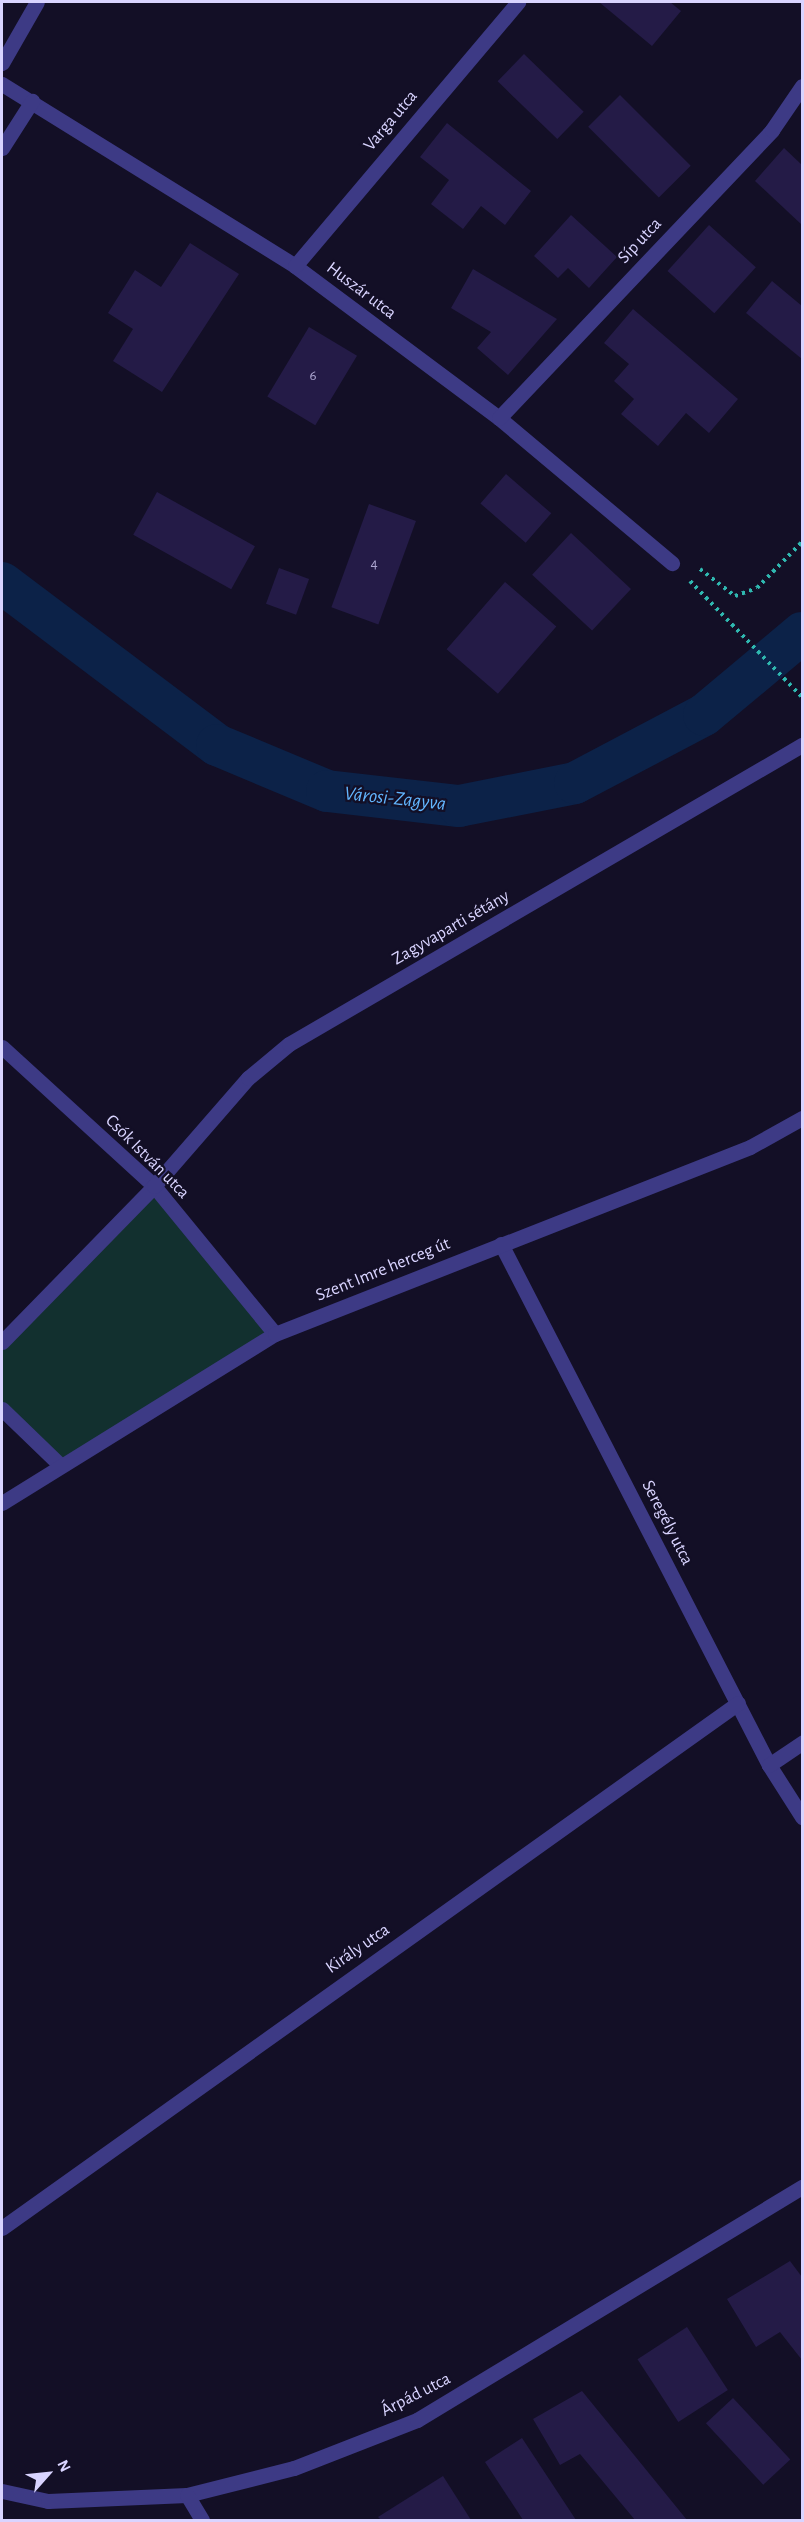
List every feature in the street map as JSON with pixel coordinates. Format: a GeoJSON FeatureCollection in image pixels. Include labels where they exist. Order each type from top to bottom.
{"type":"FeatureCollection","features":[{"type":"Feature","properties":{"kind":"street"},"geometry":{"type":"LineString","coordinates":[[2,63],[37,2]]}},
{"type":"Feature","properties":{"kind":"street","name":"Varga utca"},"geometry":{"type":"LineString","coordinates":[[295,266],[518,2]]}},
{"type":"Feature","properties":{"kind":"street","name":"Huszár utca"},"geometry":{"type":"LineString","coordinates":[[2,84],[295,266],[499,418],[672,563]]}},
{"type":"Feature","properties":{"kind":"street","name":"Síp utca"},"geometry":{"type":"LineString","coordinates":[[499,418],[772,130],[802,86]]}},
{"type":"Feature","properties":{"kind":"street"},"geometry":{"type":"LineString","coordinates":[[2,148],[32,101]]}},
{"type":"Feature","properties":{"kind":"street","name":"Zagyvaparti sétány"},"geometry":{"type":"LineString","coordinates":[[154,1186],[248,1078],[289,1044],[802,746]]}},
{"type":"Feature","properties":{"kind":"street","name":"Csók István utca"},"geometry":{"type":"LineString","coordinates":[[2,1047],[154,1186],[275,1334]]}},
{"type":"Feature","properties":{"kind":"street","name":"Szent Imre herceg út"},"geometry":{"type":"LineString","coordinates":[[2,1503],[58,1463],[275,1334],[750,1148],[802,1118]]}},
{"type":"Feature","properties":{"kind":"street"},"geometry":{"type":"LineString","coordinates":[[2,1342],[154,1186]]}},
{"type":"Feature","properties":{"kind":"street","name":"Seregély utca"},"geometry":{"type":"LineString","coordinates":[[501,1244],[769,1765],[802,1817]]}},
{"type":"Feature","properties":{"kind":"street"},"geometry":{"type":"LineString","coordinates":[[2,1409],[58,1463]]}},
{"type":"Feature","properties":{"kind":"street","name":"Király utca"},"geometry":{"type":"LineString","coordinates":[[2,2228],[738,1703]]}},
{"type":"Feature","properties":{"kind":"street"},"geometry":{"type":"LineString","coordinates":[[769,1765],[802,1743]]}},
{"type":"Feature","properties":{"kind":"street","name":"Árpád utca"},"geometry":{"type":"LineString","coordinates":[[2,2491],[48,2502],[188,2495],[294,2468],[417,2420],[802,2187]]}},
{"type":"Feature","properties":{"kind":"street"},"geometry":{"type":"LineString","coordinates":[[188,2495],[202,2520]]}},
{"type":"Feature","properties":{"kind":"path"},"geometry":{"type":"LineString","coordinates":[[672,563],[708,571],[735,596],[758,588],[802,542]]}},
{"type":"Feature","properties":{"kind":"path"},"geometry":{"type":"LineString","coordinates":[[672,563],[802,697]]}},
{"type":"Feature","properties":{"kind":"green space"},"geometry":{"type":"Polygon","coordinates":[[[154,1186],[275,1334],[58,1463],[2,1409],[2,1342],[154,1186]]]}},
{"type":"Feature","properties":{"kind":"building"},"geometry":{"type":"Polygon","coordinates":[[[599,2],[670,2],[681,11],[652,46],[599,2]]]}},
{"type":"Feature","properties":{"kind":"building"},"geometry":{"type":"Polygon","coordinates":[[[524,54],[584,112],[557,139],[498,81],[524,54]]]}},
{"type":"Feature","properties":{"kind":"building"},"geometry":{"type":"Polygon","coordinates":[[[620,95],[691,166],[659,198],[588,127],[620,95]]]}},
{"type":"Feature","properties":{"kind":"building"},"geometry":{"type":"Polygon","coordinates":[[[447,123],[531,191],[505,225],[481,206],[463,229],[431,204],[449,180],[420,157],[447,123]]]}},
{"type":"Feature","properties":{"kind":"building"},"geometry":{"type":"Polygon","coordinates":[[[784,148],[802,165],[802,225],[755,181],[784,148]]]}},
{"type":"Feature","properties":{"kind":"building"},"geometry":{"type":"Polygon","coordinates":[[[571,215],[617,257],[589,288],[568,268],[558,278],[534,256],[571,215]]]}},
{"type":"Feature","properties":{"kind":"building"},"geometry":{"type":"Polygon","coordinates":[[[709,225],[756,267],[714,313],[668,271],[709,225]]]}},
{"type":"Feature","properties":{"kind":"building"},"geometry":{"type":"Polygon","coordinates":[[[190,243],[239,274],[162,392],[113,361],[133,329],[108,313],[135,270],[161,287],[190,243]]]}},
{"type":"Feature","properties":{"kind":"building"},"geometry":{"type":"Polygon","coordinates":[[[473,269],[557,319],[508,375],[477,348],[491,332],[451,308],[473,269]]]}},
{"type":"Feature","properties":{"kind":"building"},"geometry":{"type":"Polygon","coordinates":[[[772,281],[802,306],[802,359],[746,313],[772,281]]]}},
{"type":"Feature","properties":{"kind":"building"},"geometry":{"type":"Polygon","coordinates":[[[633,309],[738,399],[709,433],[686,413],[658,446],[621,414],[634,399],[614,381],[629,364],[604,343],[633,309]]]}},
{"type":"Feature","properties":{"kind":"building"},"geometry":{"type":"Polygon","coordinates":[[[309,327],[357,356],[315,425],[267,396],[309,327]]]}},
{"type":"Feature","properties":{"kind":"building"},"geometry":{"type":"Polygon","coordinates":[[[506,474],[551,513],[526,543],[480,503],[506,474]]]}},
{"type":"Feature","properties":{"kind":"building"},"geometry":{"type":"Polygon","coordinates":[[[157,492],[255,546],[231,589],[133,535],[157,492]]]}},
{"type":"Feature","properties":{"kind":"building"},"geometry":{"type":"Polygon","coordinates":[[[369,504],[416,521],[378,624],[331,607],[369,504]]]}},
{"type":"Feature","properties":{"kind":"building"},"geometry":{"type":"Polygon","coordinates":[[[571,533],[631,589],[592,631],[532,575],[571,533]]]}},
{"type":"Feature","properties":{"kind":"building"},"geometry":{"type":"Polygon","coordinates":[[[279,568],[309,579],[296,615],[266,604],[279,568]]]}},
{"type":"Feature","properties":{"kind":"building"},"geometry":{"type":"Polygon","coordinates":[[[505,582],[556,627],[498,694],[447,649],[505,582]]]}},
{"type":"Feature","properties":{"kind":"building"},"geometry":{"type":"Polygon","coordinates":[[[790,2261],[802,2277],[802,2360],[780,2332],[756,2347],[727,2299],[790,2261]]]}},
{"type":"Feature","properties":{"kind":"building"},"geometry":{"type":"Polygon","coordinates":[[[687,2327],[728,2390],[678,2422],[638,2359],[687,2327]]]}},
{"type":"Feature","properties":{"kind":"building"},"geometry":{"type":"Polygon","coordinates":[[[582,2391],[687,2520],[635,2520],[580,2454],[560,2465],[533,2419],[582,2391]]]}},
{"type":"Feature","properties":{"kind":"building"},"geometry":{"type":"Polygon","coordinates":[[[733,2398],[790,2459],[763,2485],[706,2423],[733,2398]]]}},
{"type":"Feature","properties":{"kind":"building"},"geometry":{"type":"Polygon","coordinates":[[[522,2438],[576,2520],[523,2520],[485,2462],[522,2438]]]}},
{"type":"Feature","properties":{"kind":"building"},"geometry":{"type":"Polygon","coordinates":[[[443,2476],[471,2520],[381,2520],[378,2517],[443,2476]]]}},
{"type":"Feature","properties":{"kind":"waterway","name":"Városi-Zagyva"},"geometry":{"type":"LineString","coordinates":[[2,583],[217,745],[327,791],[459,806],[575,783],[704,715],[802,633]]}}]}
